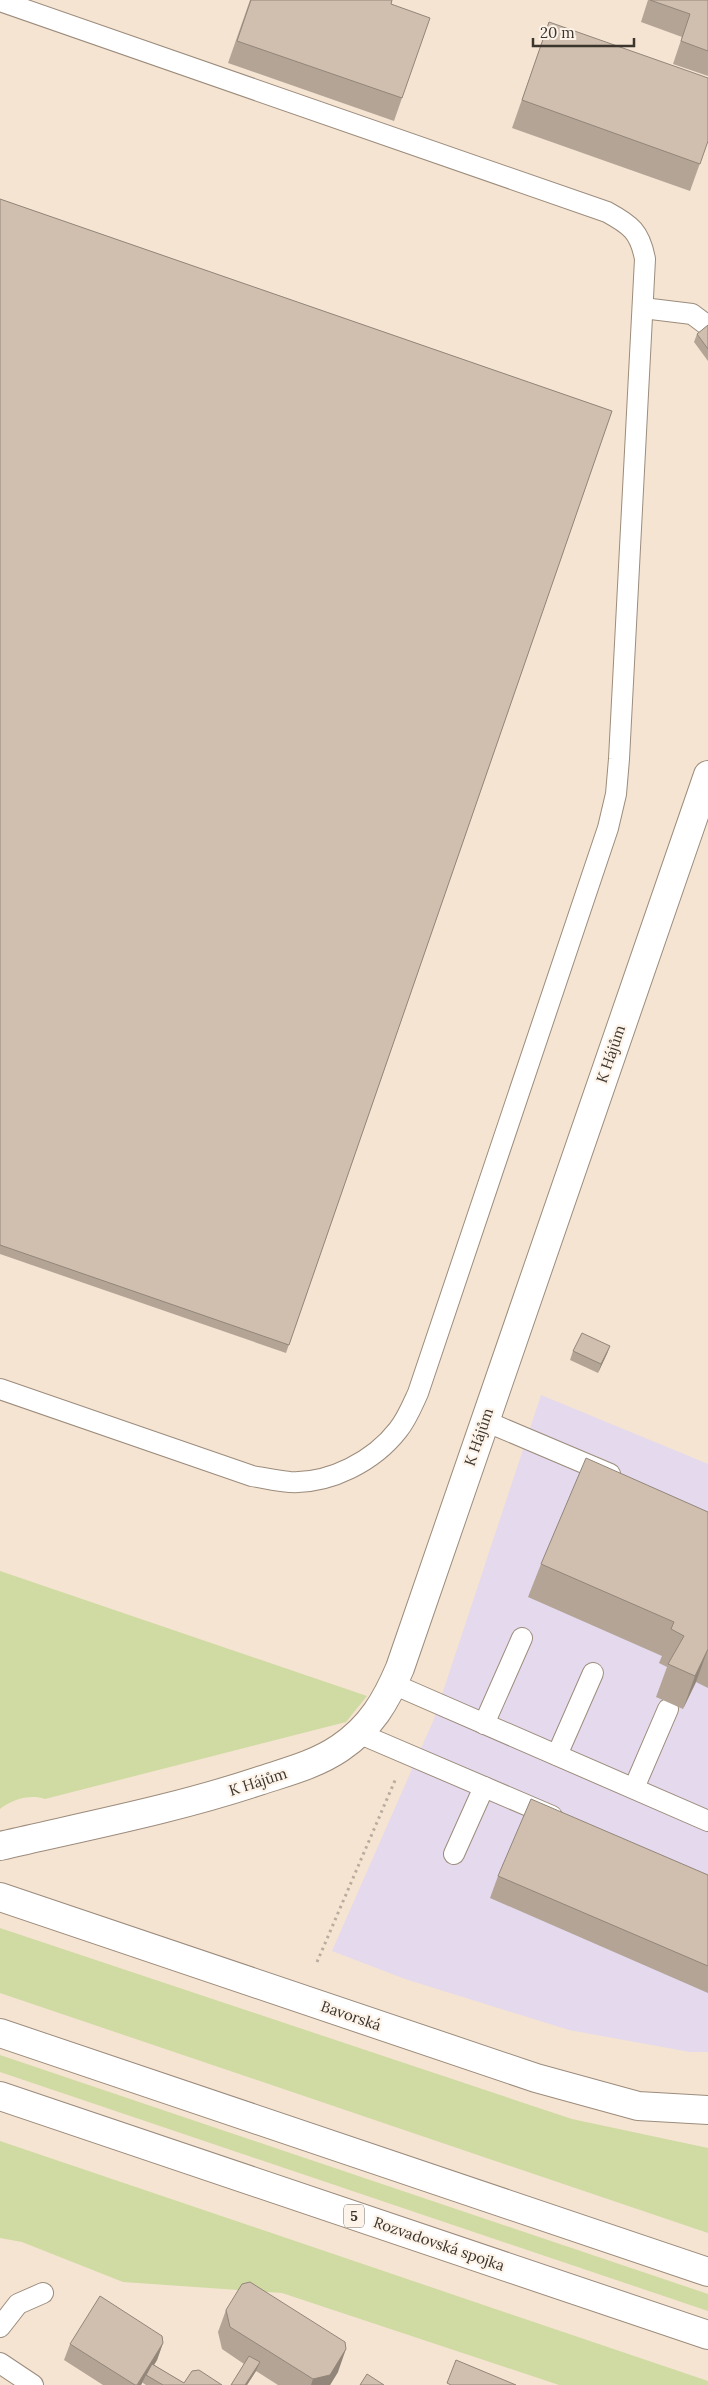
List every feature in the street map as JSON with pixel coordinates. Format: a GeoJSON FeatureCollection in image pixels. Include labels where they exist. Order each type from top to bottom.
{"type":"FeatureCollection","features":[{"type":"Feature","properties":{"kind":"main road","name":"K Hájům"},"geometry":{"type":"LineString","coordinates":[[0,1846],[214,1796],[318,1760],[341,1748],[384,1705],[485,1421],[708,775]]}},
{"type":"Feature","properties":{"kind":"main road","name":"Bavorská"},"geometry":{"type":"LineString","coordinates":[[0,1897],[536,2078],[638,2106],[708,2110]]}},
{"type":"Feature","properties":{"kind":"main road"},"geometry":{"type":"LineString","coordinates":[[0,2033],[708,2272]]}},
{"type":"Feature","properties":{"kind":"main road","name":"Rozvadovská spojka"},"geometry":{"type":"LineString","coordinates":[[0,2096],[708,2335]]}},
{"type":"Feature","properties":{"kind":"lane"},"geometry":{"type":"LineString","coordinates":[[0,1],[608,212],[636,232],[642,244],[645,259],[620,759],[614,803],[602,847],[418,1393],[409,1413],[398,1430],[376,1452],[351,1468],[325,1478],[292,1482],[252,1476],[0,1389]]}},
{"type":"Feature","properties":{"kind":"lane"},"geometry":{"type":"LineString","coordinates":[[643,308],[692,314],[708,326]]}},
{"type":"Feature","properties":{"kind":"lane"},"geometry":{"type":"LineString","coordinates":[[485,1421],[628,1482]]}},
{"type":"Feature","properties":{"kind":"lane"},"geometry":{"type":"LineString","coordinates":[[484,1724],[522,1638]]}},
{"type":"Feature","properties":{"kind":"lane"},"geometry":{"type":"LineString","coordinates":[[557,1755],[593,1674]]}},
{"type":"Feature","properties":{"kind":"lane"},"geometry":{"type":"LineString","coordinates":[[393,1684],[708,1821]]}},
{"type":"Feature","properties":{"kind":"lane"},"geometry":{"type":"LineString","coordinates":[[634,1788],[668,1709]]}},
{"type":"Feature","properties":{"kind":"lane"},"geometry":{"type":"LineString","coordinates":[[358,1733],[574,1826]]}},
{"type":"Feature","properties":{"kind":"lane"},"geometry":{"type":"LineString","coordinates":[[454,1854],[484,1787]]}},
{"type":"Feature","properties":{"kind":"lane"},"geometry":{"type":"LineString","coordinates":[[0,2327],[18,2304],[43,2293]]}},
{"type":"Feature","properties":{"kind":"lane"},"geometry":{"type":"LineString","coordinates":[[0,2363],[34,2385]]}},
{"type":"Feature","properties":{"kind":"path"},"geometry":{"type":"LineString","coordinates":[[317,1962],[402,1762],[398,1750]]}},
{"type":"Feature","properties":{"kind":"shaded area"},"geometry":{"type":"Polygon","coordinates":[[[541,1395],[708,1464],[708,2052],[690,2052],[569,2030],[405,1979],[332,1951],[434,1719],[541,1395]]]}},
{"type":"Feature","properties":{"kind":"green space"},"geometry":{"type":"Polygon","coordinates":[[[0,1571],[367,1696],[346,1722],[45,1799],[22,1798],[0,1809],[0,1571]]]}},
{"type":"Feature","properties":{"kind":"green space"},"geometry":{"type":"Polygon","coordinates":[[[0,1928],[572,2119],[708,2148],[708,2233],[0,1993],[0,1928]]]}},
{"type":"Feature","properties":{"kind":"green space"},"geometry":{"type":"Polygon","coordinates":[[[0,2055],[708,2294],[708,2311],[0,2072],[0,2055]]]}},
{"type":"Feature","properties":{"kind":"green space"},"geometry":{"type":"Polygon","coordinates":[[[0,2141],[708,2381],[708,2385],[559,2385],[282,2293],[123,2282],[22,2242],[0,2238],[0,2141]]]}},
{"type":"Feature","properties":{"kind":"building"},"geometry":{"type":"Polygon","coordinates":[[[251,0],[392,0],[391,4],[430,18],[402,98],[237,41],[251,0]]]}},
{"type":"Feature","properties":{"kind":"building"},"geometry":{"type":"Polygon","coordinates":[[[650,0],[708,0],[708,51],[681,41],[690,14],[650,0]]]}},
{"type":"Feature","properties":{"kind":"building"},"geometry":{"type":"Polygon","coordinates":[[[549,22],[708,78],[708,141],[700,164],[522,100],[549,22]]]}},
{"type":"Feature","properties":{"kind":"building"},"geometry":{"type":"Polygon","coordinates":[[[0,199],[612,411],[289,1345],[0,1245],[0,199]]]}},
{"type":"Feature","properties":{"kind":"building"},"geometry":{"type":"Polygon","coordinates":[[[708,325],[708,349],[697,334],[708,325]]]}},
{"type":"Feature","properties":{"kind":"building"},"geometry":{"type":"Polygon","coordinates":[[[582,1333],[610,1346],[601,1364],[573,1351],[582,1333]]]}},
{"type":"Feature","properties":{"kind":"building"},"geometry":{"type":"Polygon","coordinates":[[[586,1458],[708,1512],[708,1649],[695,1676],[668,1664],[684,1636],[671,1629],[674,1622],[541,1564],[586,1458]]]}},
{"type":"Feature","properties":{"kind":"building"},"geometry":{"type":"Polygon","coordinates":[[[531,1799],[708,1875],[708,1966],[498,1876],[531,1799]]]}},
{"type":"Feature","properties":{"kind":"building"},"geometry":{"type":"Polygon","coordinates":[[[250,2282],[345,2342],[346,2349],[330,2375],[313,2379],[230,2327],[226,2310],[242,2284],[250,2282]]]}},
{"type":"Feature","properties":{"kind":"building"},"geometry":{"type":"Polygon","coordinates":[[[100,2296],[162,2336],[163,2343],[137,2385],[70,2344],[100,2296]]]}},
{"type":"Feature","properties":{"kind":"building"},"geometry":{"type":"Polygon","coordinates":[[[249,2356],[260,2362],[245,2385],[231,2385],[249,2356]]]}},
{"type":"Feature","properties":{"kind":"building"},"geometry":{"type":"Polygon","coordinates":[[[456,2360],[516,2385],[451,2385],[447,2383],[456,2360]]]}},
{"type":"Feature","properties":{"kind":"building"},"geometry":{"type":"Polygon","coordinates":[[[152,2364],[184,2383],[192,2371],[199,2370],[222,2385],[163,2385],[146,2375],[152,2364]]]}},
{"type":"Feature","properties":{"kind":"building"},"geometry":{"type":"Polygon","coordinates":[[[367,2374],[384,2385],[360,2385],[367,2374]]]}}]}
